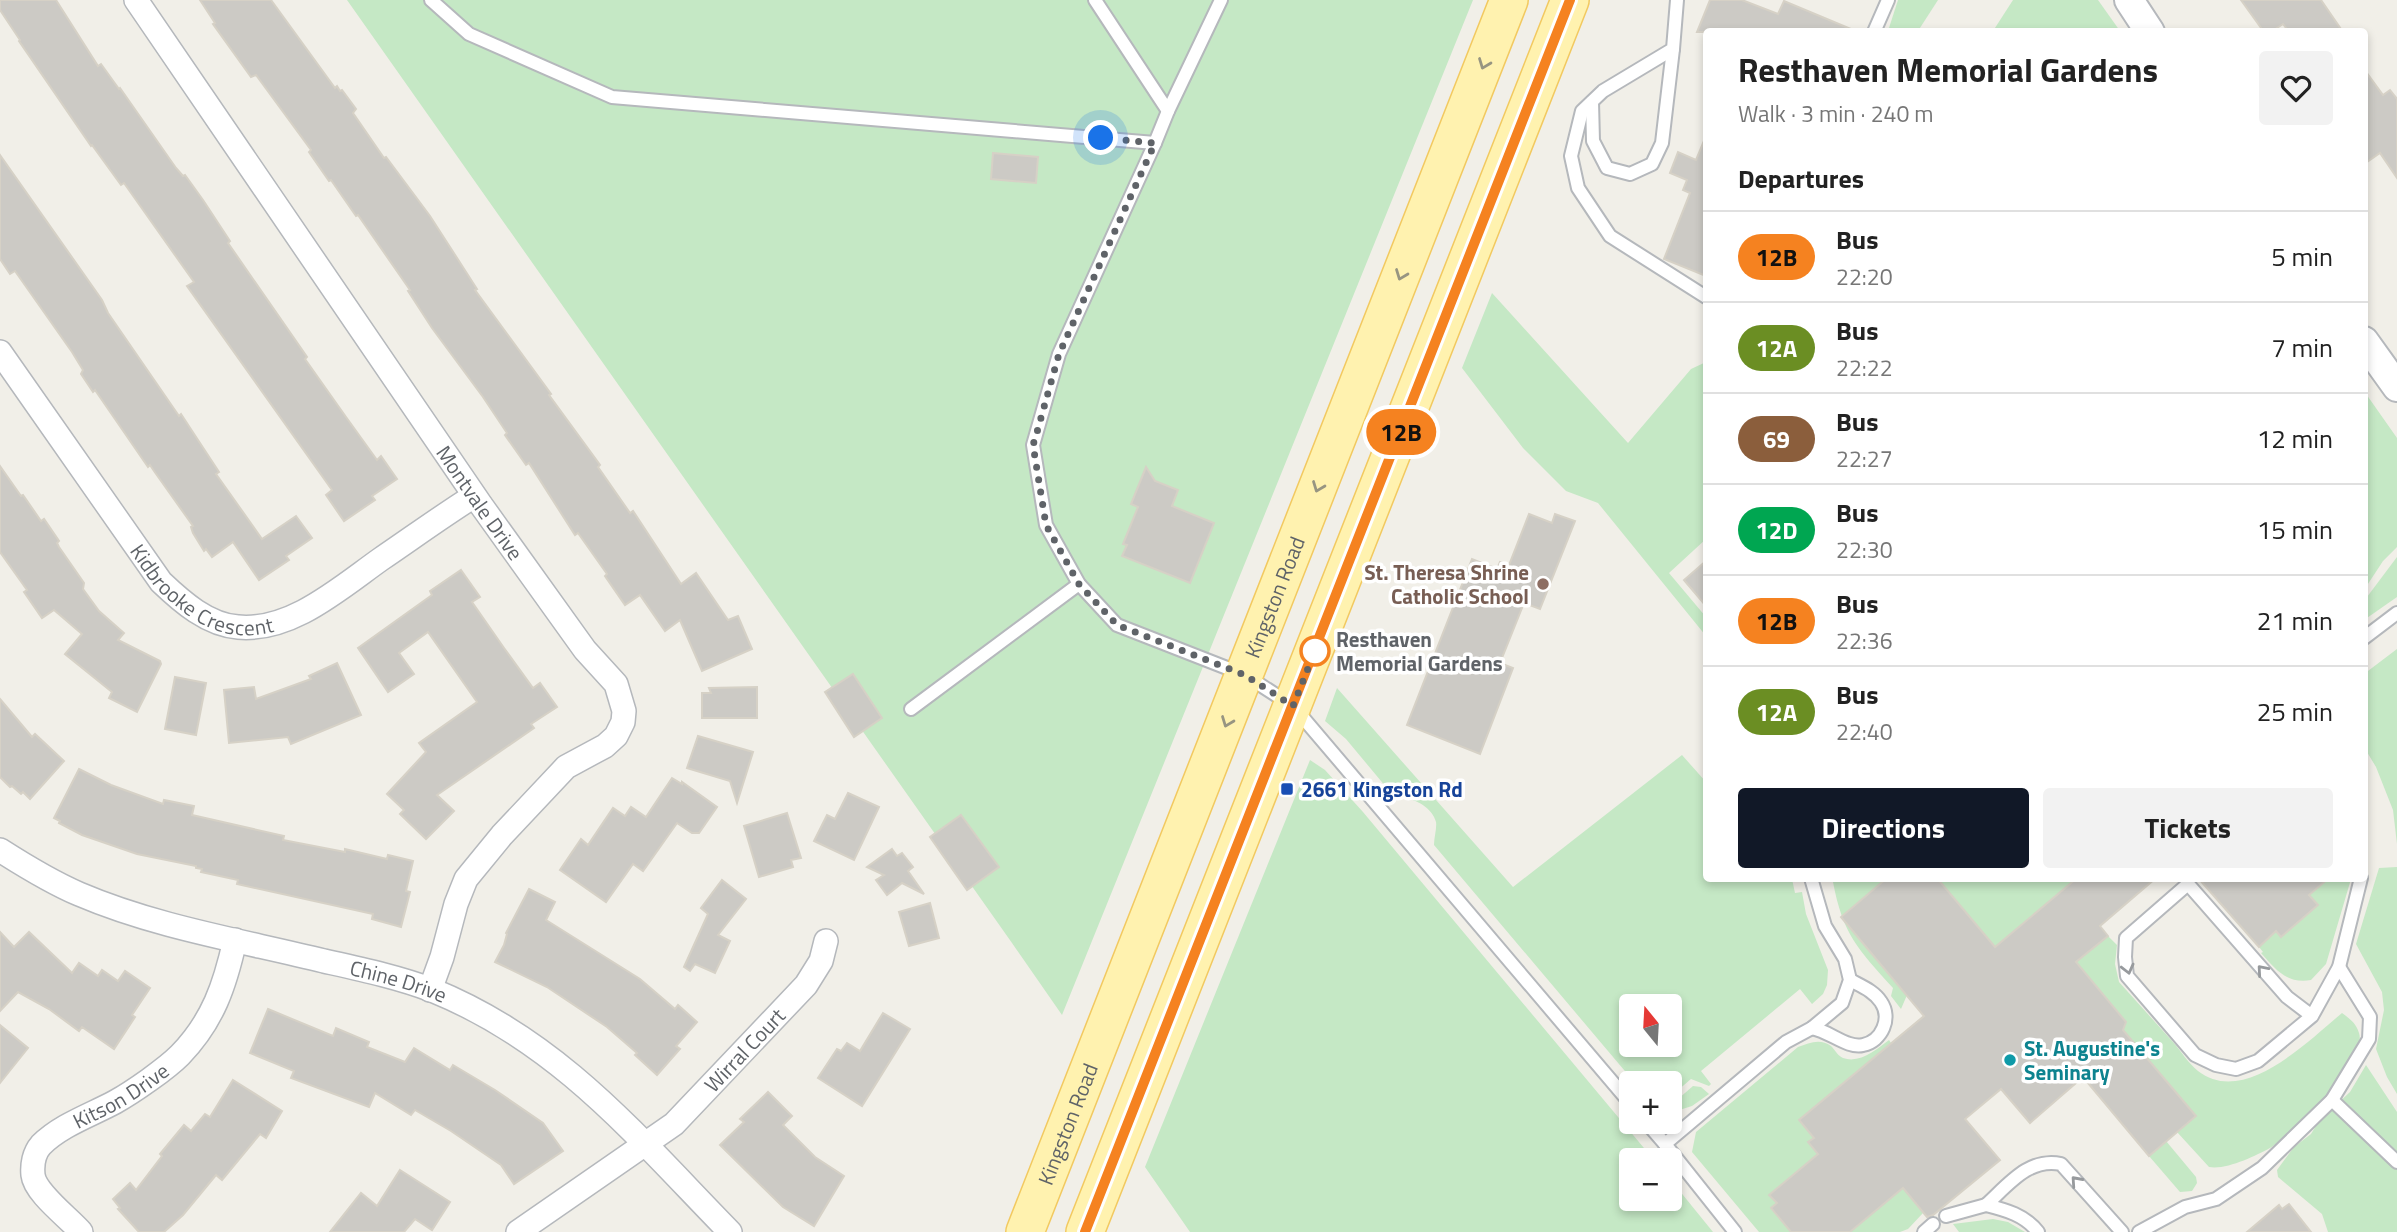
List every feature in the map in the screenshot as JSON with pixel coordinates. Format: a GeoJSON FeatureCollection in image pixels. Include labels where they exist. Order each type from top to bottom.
{"type":"FeatureCollection","features":[{"type":"Feature","properties":{"kind":"main road","name":"Kingston Road"},"geometry":{"type":"LineString","coordinates":[[1026,1232],[1509,0]]}},
{"type":"Feature","properties":{"kind":"main road"},"geometry":{"type":"LineString","coordinates":[[1085,1232],[1570,0]]}},
{"type":"Feature","properties":{"kind":"street","name":"Montvale Drive"},"geometry":{"type":"LineString","coordinates":[[136,0],[474,496],[585,650],[616,684],[624,711],[624,722],[617,736],[605,746],[566,767],[502,835],[466,879],[430,989]]}},
{"type":"Feature","properties":{"kind":"street"},"geometry":{"type":"LineString","coordinates":[[2129,0],[2147,28]]}},
{"type":"Feature","properties":{"kind":"street"},"geometry":{"type":"LineString","coordinates":[[2368,347],[2397,387]]}},
{"type":"Feature","properties":{"kind":"street","name":"Kidbrooke Crescent"},"geometry":{"type":"LineString","coordinates":[[0,352],[161,582],[181,601],[204,616],[236,627],[261,626],[287,618],[324,599],[474,496]]}},
{"type":"Feature","properties":{"kind":"street","name":"Chine Drive"},"geometry":{"type":"LineString","coordinates":[[0,850],[78,894],[148,918],[430,989],[474,1009],[542,1049],[594,1093],[730,1232]]}},
{"type":"Feature","properties":{"kind":"street","name":"Kitson Drive"},"geometry":{"type":"LineString","coordinates":[[81,1232],[38,1188],[33,1178],[34,1156],[41,1146],[68,1126],[117,1101],[178,1057],[193,1041],[215,1007],[225,981],[235,940]]}},
{"type":"Feature","properties":{"kind":"street","name":"Wirral Court"},"geometry":{"type":"LineString","coordinates":[[518,1232],[674,1124],[806,985],[821,961],[826,941]]}},
{"type":"Feature","properties":{"kind":"lane"},"geometry":{"type":"LineString","coordinates":[[431,0],[469,34],[612,97],[1155,143]]}},
{"type":"Feature","properties":{"kind":"lane"},"geometry":{"type":"LineString","coordinates":[[1095,0],[1168,111]]}},
{"type":"Feature","properties":{"kind":"lane"},"geometry":{"type":"LineString","coordinates":[[1221,0],[1059,354],[1033,445],[1046,525],[1079,584],[1117,625],[1245,675],[1293,706],[1619,1090]]}},
{"type":"Feature","properties":{"kind":"lane"},"geometry":{"type":"LineString","coordinates":[[1592,102],[1593,141],[1607,168],[1630,174],[1652,164],[1662,143],[1677,0]]}},
{"type":"Feature","properties":{"kind":"lane"},"geometry":{"type":"LineString","coordinates":[[1876,28],[1888,0]]}},
{"type":"Feature","properties":{"kind":"lane"},"geometry":{"type":"LineString","coordinates":[[1673,49],[1603,91],[1582,111],[1571,156],[1578,188],[1610,236],[1703,295]]}},
{"type":"Feature","properties":{"kind":"lane"},"geometry":{"type":"LineString","coordinates":[[911,709],[1079,584]]}},
{"type":"Feature","properties":{"kind":"lane"},"geometry":{"type":"LineString","coordinates":[[2368,635],[2397,613]]}},
{"type":"Feature","properties":{"kind":"lane"},"geometry":{"type":"LineString","coordinates":[[1665,1144],[1786,1042],[1812,1028],[1842,1003],[1850,980],[1844,959],[1825,926],[1812,882]]}},
{"type":"Feature","properties":{"kind":"lane"},"geometry":{"type":"LineString","coordinates":[[2312,1016],[2287,998],[2188,884],[2126,938],[2124,957],[2127,976],[2195,1055],[2216,1065],[2236,1069],[2258,1061],[2312,1016],[2339,967],[2360,882]]}},
{"type":"Feature","properties":{"kind":"lane"},"geometry":{"type":"LineString","coordinates":[[2139,1232],[2185,1207],[2216,1199],[2262,1168],[2332,1100],[2369,1039],[2370,1017],[2339,967]]}},
{"type":"Feature","properties":{"kind":"lane"},"geometry":{"type":"LineString","coordinates":[[1812,1028],[1826,1031],[1848,1044],[1862,1046],[1875,1040],[1884,1030],[1886,1016],[1883,1003],[1873,993],[1850,980]]}},
{"type":"Feature","properties":{"kind":"lane"},"geometry":{"type":"LineString","coordinates":[[2332,1100],[2397,1162]]}},
{"type":"Feature","properties":{"kind":"lane"},"geometry":{"type":"LineString","coordinates":[[1656,1134],[1735,1232]]}},
{"type":"Feature","properties":{"kind":"lane"},"geometry":{"type":"LineString","coordinates":[[1946,1216],[1986,1205],[2029,1167],[2047,1161],[2061,1164],[2122,1232]]}},
{"type":"Feature","properties":{"kind":"lane"},"geometry":{"type":"LineString","coordinates":[[1986,1205],[2008,1211],[2030,1222],[2038,1232]]}},
{"type":"Feature","properties":{"kind":"green space"},"geometry":{"type":"Polygon","coordinates":[[[347,0],[1473,0],[1062,1015],[1012,943],[347,0]]]}},
{"type":"Feature","properties":{"kind":"green space"},"geometry":{"type":"Polygon","coordinates":[[[1898,0],[1938,0],[1920,28],[1889,28],[1898,0]]]}},
{"type":"Feature","properties":{"kind":"green space"},"geometry":{"type":"Polygon","coordinates":[[[2013,0],[2098,0],[2118,28],[1995,28],[2013,0]]]}},
{"type":"Feature","properties":{"kind":"green space"},"geometry":{"type":"Polygon","coordinates":[[[1492,293],[1628,443],[1691,369],[1703,363],[1703,542],[1669,573],[1703,613],[1703,632],[1598,503],[1566,491],[1523,448],[1462,368],[1492,293]]]}},
{"type":"Feature","properties":{"kind":"green space"},"geometry":{"type":"Polygon","coordinates":[[[2368,397],[2397,438],[2397,547],[2383,561],[2368,584],[2368,397]]]}},
{"type":"Feature","properties":{"kind":"green space"},"geometry":{"type":"Polygon","coordinates":[[[2397,557],[2397,597],[2368,617],[2368,596],[2397,557]]]}},
{"type":"Feature","properties":{"kind":"green space"},"geometry":{"type":"Polygon","coordinates":[[[2397,649],[2397,844],[2393,810],[2368,754],[2368,671],[2397,649]]]}},
{"type":"Feature","properties":{"kind":"green space"},"geometry":{"type":"Polygon","coordinates":[[[1337,688],[1513,887],[1682,755],[1703,779],[1703,882],[1793,882],[1795,893],[1802,892],[1806,914],[1828,970],[1827,985],[1823,994],[1812,1004],[1800,989],[1701,1071],[1711,1084],[1709,1086],[1691,1079],[1682,1087],[1682,1071],[1625,1071],[1434,845],[1436,822],[1430,811],[1414,800],[1396,799],[1346,739],[1325,721],[1337,688]]]}},
{"type":"Feature","properties":{"kind":"green space"},"geometry":{"type":"Polygon","coordinates":[[[1310,760],[1325,770],[1363,812],[1619,1118],[1619,1134],[1632,1134],[1644,1148],[1619,1148],[1619,1211],[1682,1211],[1682,1194],[1713,1232],[1190,1232],[1145,1167],[1310,760]]]}},
{"type":"Feature","properties":{"kind":"green space"},"geometry":{"type":"Polygon","coordinates":[[[2397,867],[2397,1094],[2376,1049],[2384,1010],[2382,992],[2356,944],[2379,868],[2397,867]]]}},
{"type":"Feature","properties":{"kind":"green space"},"geometry":{"type":"Polygon","coordinates":[[[1833,882],[1888,882],[1907,995],[1901,1009],[1891,996],[1893,988],[1861,951],[1847,929],[1833,882]]]}},
{"type":"Feature","properties":{"kind":"green space"},"geometry":{"type":"Polygon","coordinates":[[[1939,882],[2073,882],[1985,955],[1939,882]]]}},
{"type":"Feature","properties":{"kind":"green space"},"geometry":{"type":"Polygon","coordinates":[[[2325,882],[2350,882],[2326,964],[2311,980],[2303,981],[2283,974],[2261,953],[2263,952],[2259,947],[2272,927],[2281,936],[2318,905],[2309,895],[2325,882]]]}},
{"type":"Feature","properties":{"kind":"green space"},"geometry":{"type":"Polygon","coordinates":[[[2108,936],[2117,945],[2115,964],[2119,982],[2198,1071],[2216,1080],[2235,1081],[2255,1076],[2294,1053],[2342,1013],[2354,1024],[2360,1038],[2350,1068],[2320,1103],[2270,1148],[2232,1164],[2209,1167],[2177,1132],[2195,1115],[2123,1030],[2126,1022],[2076,962],[2108,936]]]}},
{"type":"Feature","properties":{"kind":"green space"},"geometry":{"type":"Polygon","coordinates":[[[1889,1040],[1891,1043],[1799,1120],[1814,1138],[1808,1142],[1818,1154],[1770,1195],[1777,1203],[1771,1209],[1791,1232],[1759,1232],[1692,1152],[1696,1132],[1798,1047],[1823,1042],[1843,1058],[1856,1059],[1868,1055],[1889,1040]]]}},
{"type":"Feature","properties":{"kind":"green space"},"geometry":{"type":"Polygon","coordinates":[[[2366,1065],[2397,1112],[2397,1232],[2328,1232],[2322,1214],[2278,1177],[2277,1170],[2294,1147],[2311,1134],[2319,1121],[2350,1092],[2366,1065]]]}},
{"type":"Feature","properties":{"kind":"green space"},"geometry":{"type":"Polygon","coordinates":[[[1693,1086],[1701,1087],[1709,1094],[1692,1106],[1682,1109],[1682,1096],[1693,1086]]]}},
{"type":"Feature","properties":{"kind":"green space"},"geometry":{"type":"Polygon","coordinates":[[[2166,1141],[2196,1177],[2197,1183],[2192,1191],[2180,1192],[2149,1156],[2166,1141]]]}},
{"type":"Feature","properties":{"kind":"green space"},"geometry":{"type":"Polygon","coordinates":[[[1903,1188],[1923,1213],[1908,1229],[1900,1232],[1850,1232],[1903,1188]]]}},
{"type":"Feature","properties":{"kind":"green space"},"geometry":{"type":"Polygon","coordinates":[[[1993,1219],[2008,1222],[2025,1232],[1959,1232],[1953,1224],[1993,1219]]]}},
{"type":"Feature","properties":{"kind":"building"},"geometry":{"type":"Polygon","coordinates":[[[0,0],[56,0],[98,66],[101,64],[120,88],[176,168],[185,175],[203,200],[230,241],[228,243],[346,417],[377,460],[381,456],[397,479],[372,496],[375,500],[344,521],[326,495],[332,490],[187,286],[194,282],[124,183],[121,185],[91,146],[19,41],[0,10],[0,0]]]}},
{"type":"Feature","properties":{"kind":"building"},"geometry":{"type":"Polygon","coordinates":[[[200,0],[271,0],[335,88],[337,86],[342,90],[356,109],[353,113],[384,158],[386,157],[430,216],[477,289],[475,290],[551,394],[549,395],[600,465],[598,467],[630,513],[633,511],[681,584],[696,573],[728,620],[738,616],[752,649],[702,671],[680,620],[665,631],[640,595],[625,605],[605,576],[607,574],[578,533],[575,535],[529,463],[526,465],[505,435],[507,433],[483,397],[432,328],[408,291],[410,290],[358,215],[356,216],[331,180],[329,181],[309,152],[311,150],[256,75],[251,77],[213,24],[215,23],[200,0]]]}},
{"type":"Feature","properties":{"kind":"building"},"geometry":{"type":"Polygon","coordinates":[[[1710,0],[1742,0],[1778,14],[1784,1],[1848,28],[1703,28],[1703,32],[1697,32],[1710,0]]]}},
{"type":"Feature","properties":{"kind":"building"},"geometry":{"type":"Polygon","coordinates":[[[2241,0],[2321,0],[2340,28],[2286,28],[2283,24],[2277,28],[2261,28],[2241,0]]]}},
{"type":"Feature","properties":{"kind":"building"},"geometry":{"type":"Polygon","coordinates":[[[2368,74],[2383,95],[2390,90],[2397,99],[2397,178],[2380,153],[2368,161],[2368,74]]]}},
{"type":"Feature","properties":{"kind":"building"},"geometry":{"type":"Polygon","coordinates":[[[1703,143],[1703,275],[1664,259],[1690,193],[1683,190],[1687,180],[1670,173],[1678,152],[1696,160],[1703,143]]]}},
{"type":"Feature","properties":{"kind":"building"},"geometry":{"type":"Polygon","coordinates":[[[993,153],[1038,157],[1036,183],[991,179],[993,153]]]}},
{"type":"Feature","properties":{"kind":"building"},"geometry":{"type":"Polygon","coordinates":[[[0,155],[102,300],[108,313],[179,416],[181,414],[219,472],[216,474],[262,539],[296,516],[312,538],[286,556],[289,560],[259,580],[233,542],[212,557],[206,549],[204,551],[193,533],[193,526],[81,374],[83,370],[72,352],[15,271],[10,274],[0,259],[0,155]]]}},
{"type":"Feature","properties":{"kind":"building"},"geometry":{"type":"Polygon","coordinates":[[[0,466],[41,521],[44,519],[59,541],[59,547],[84,583],[83,589],[99,611],[124,633],[118,640],[160,661],[161,664],[137,712],[109,698],[112,692],[65,654],[82,634],[54,610],[42,618],[24,592],[27,590],[0,552],[0,466]]]}},
{"type":"Feature","properties":{"kind":"building"},"geometry":{"type":"Polygon","coordinates":[[[1146,467],[1155,481],[1178,490],[1172,506],[1214,523],[1190,583],[1122,556],[1127,545],[1123,544],[1138,507],[1131,504],[1146,467]]]}},
{"type":"Feature","properties":{"kind":"building"},"geometry":{"type":"Polygon","coordinates":[[[1529,514],[1552,523],[1555,514],[1575,521],[1540,609],[1524,603],[1500,663],[1513,668],[1480,754],[1407,725],[1472,559],[1497,569],[1500,562],[1509,565],[1529,514]]]}},
{"type":"Feature","properties":{"kind":"building"},"geometry":{"type":"Polygon","coordinates":[[[1703,564],[1703,602],[1684,580],[1703,564]]]}},
{"type":"Feature","properties":{"kind":"building"},"geometry":{"type":"Polygon","coordinates":[[[461,570],[480,597],[472,602],[504,648],[533,688],[540,683],[557,707],[531,724],[534,728],[437,795],[454,811],[426,839],[400,814],[404,810],[387,794],[426,752],[419,743],[477,702],[428,632],[399,653],[414,674],[388,692],[358,648],[432,595],[430,591],[461,570]]]}},
{"type":"Feature","properties":{"kind":"building"},"geometry":{"type":"Polygon","coordinates":[[[337,663],[361,715],[291,744],[288,737],[229,743],[224,690],[254,687],[256,699],[311,679],[309,676],[337,663]]]}},
{"type":"Feature","properties":{"kind":"building"},"geometry":{"type":"Polygon","coordinates":[[[853,674],[882,718],[854,737],[825,692],[853,674]]]}},
{"type":"Feature","properties":{"kind":"building"},"geometry":{"type":"Polygon","coordinates":[[[175,677],[206,683],[196,735],[165,729],[175,677]]]}},
{"type":"Feature","properties":{"kind":"building"},"geometry":{"type":"Polygon","coordinates":[[[757,687],[757,718],[702,718],[702,693],[711,693],[709,688],[757,687]]]}},
{"type":"Feature","properties":{"kind":"building"},"geometry":{"type":"Polygon","coordinates":[[[0,699],[32,737],[35,734],[64,761],[30,799],[23,792],[21,794],[10,787],[0,777],[0,699]]]}},
{"type":"Feature","properties":{"kind":"building"},"geometry":{"type":"Polygon","coordinates":[[[698,736],[753,752],[737,803],[730,781],[687,768],[698,736]]]}},
{"type":"Feature","properties":{"kind":"building"},"geometry":{"type":"Polygon","coordinates":[[[79,769],[111,785],[163,804],[164,800],[194,806],[192,815],[284,836],[283,840],[345,852],[345,849],[387,859],[388,855],[413,861],[406,891],[410,892],[401,927],[372,919],[373,914],[237,884],[238,880],[201,872],[202,869],[196,866],[137,854],[82,835],[54,818],[79,769]]]}},
{"type":"Feature","properties":{"kind":"building"},"geometry":{"type":"Polygon","coordinates":[[[672,778],[717,807],[699,833],[692,833],[677,823],[643,871],[633,864],[606,902],[560,870],[581,839],[588,845],[613,808],[625,816],[631,807],[646,817],[672,778]]]}},
{"type":"Feature","properties":{"kind":"building"},"geometry":{"type":"Polygon","coordinates":[[[848,793],[879,807],[854,860],[814,841],[827,815],[835,819],[848,793]]]}},
{"type":"Feature","properties":{"kind":"building"},"geometry":{"type":"Polygon","coordinates":[[[787,813],[801,858],[791,860],[793,867],[759,877],[744,826],[787,813]]]}},
{"type":"Feature","properties":{"kind":"building"},"geometry":{"type":"Polygon","coordinates":[[[961,815],[999,867],[967,890],[930,837],[961,815]]]}},
{"type":"Feature","properties":{"kind":"building"},"geometry":{"type":"Polygon","coordinates":[[[892,849],[897,856],[902,853],[913,867],[908,871],[924,894],[902,883],[887,895],[876,880],[884,875],[867,867],[892,849]]]}},
{"type":"Feature","properties":{"kind":"building"},"geometry":{"type":"Polygon","coordinates":[[[722,880],[746,899],[718,935],[730,941],[715,973],[695,964],[690,971],[684,967],[708,914],[701,908],[722,880]]]}},
{"type":"Feature","properties":{"kind":"building","name":"St. Augustine's Seminary"},"geometry":{"type":"Polygon","coordinates":[[[1882,882],[1940,882],[1995,947],[2072,882],[2151,882],[2100,926],[2108,936],[2076,962],[2126,1022],[2123,1030],[2196,1116],[2149,1156],[2083,1077],[2030,1123],[2001,1089],[1965,1119],[2000,1160],[1933,1215],[1927,1217],[1903,1188],[1850,1232],[1791,1232],[1771,1208],[1777,1203],[1769,1195],[1818,1154],[1808,1142],[1814,1138],[1799,1120],[1924,1016],[1841,917],[1882,882]]]}},
{"type":"Feature","properties":{"kind":"building"},"geometry":{"type":"Polygon","coordinates":[[[2202,882],[2324,882],[2309,895],[2318,905],[2281,937],[2276,931],[2259,947],[2202,882]]]}},
{"type":"Feature","properties":{"kind":"building"},"geometry":{"type":"Polygon","coordinates":[[[529,889],[555,902],[546,920],[640,979],[675,1009],[678,1005],[697,1022],[676,1046],[680,1049],[657,1075],[607,1027],[547,987],[495,962],[504,945],[506,933],[529,889]]]}},
{"type":"Feature","properties":{"kind":"building"},"geometry":{"type":"Polygon","coordinates":[[[930,903],[939,938],[909,946],[899,912],[930,903]]]}},
{"type":"Feature","properties":{"kind":"building"},"geometry":{"type":"Polygon","coordinates":[[[0,932],[14,947],[29,932],[72,973],[79,963],[98,976],[102,970],[118,981],[125,971],[150,988],[114,1049],[82,1027],[79,1031],[49,1009],[18,992],[0,1011],[0,932]]]}},
{"type":"Feature","properties":{"kind":"building"},"geometry":{"type":"Polygon","coordinates":[[[268,1009],[333,1036],[336,1028],[369,1042],[367,1047],[405,1062],[414,1048],[450,1070],[453,1065],[543,1123],[563,1151],[514,1184],[501,1165],[415,1110],[411,1115],[375,1093],[369,1107],[291,1078],[294,1071],[250,1053],[268,1009]]]}},
{"type":"Feature","properties":{"kind":"building"},"geometry":{"type":"Polygon","coordinates":[[[883,1013],[910,1029],[862,1106],[818,1078],[837,1049],[841,1051],[847,1043],[860,1051],[883,1013]]]}},
{"type":"Feature","properties":{"kind":"building"},"geometry":{"type":"Polygon","coordinates":[[[0,1025],[28,1048],[0,1083],[0,1025]]]}},
{"type":"Feature","properties":{"kind":"building"},"geometry":{"type":"Polygon","coordinates":[[[233,1080],[282,1111],[266,1138],[260,1134],[222,1180],[216,1175],[183,1215],[164,1232],[139,1232],[118,1209],[120,1208],[113,1199],[130,1183],[136,1190],[184,1125],[191,1131],[205,1114],[210,1117],[233,1080]]]}},
{"type":"Feature","properties":{"kind":"building"},"geometry":{"type":"Polygon","coordinates":[[[768,1092],[792,1116],[783,1125],[815,1157],[844,1176],[814,1226],[783,1207],[720,1145],[744,1122],[740,1119],[768,1092]]]}},
{"type":"Feature","properties":{"kind":"building"},"geometry":{"type":"Polygon","coordinates":[[[400,1170],[450,1202],[432,1230],[415,1219],[404,1232],[330,1232],[361,1193],[377,1206],[400,1170]]]}},
{"type":"Feature","properties":{"kind":"building"},"geometry":{"type":"Polygon","coordinates":[[[2289,1204],[2311,1232],[2247,1232],[2279,1205],[2282,1209],[2289,1204]]]}},
{"type":"Feature","properties":{"kind":"bus line","name":"12B"},"geometry":{"type":"LineString","coordinates":[[1085,1232],[1570,0]]}},
{"type":"Feature","properties":{"kind":"place","name":"St. Theresa Shrine Catholic School"},"geometry":{"type":"Point","coordinates":[1543,584]}},
{"type":"Feature","properties":{"kind":"place","name":"Resthaven Memorial Gardens"},"geometry":{"type":"Point","coordinates":[1315,651]}},
{"type":"Feature","properties":{"kind":"place","name":"2661 Kingston Rd"},"geometry":{"type":"Point","coordinates":[1287,789]}},
{"type":"Feature","properties":{"kind":"place","name":"St. Augustine's Seminary"},"geometry":{"type":"Point","coordinates":[2010,1060]}},
{"type":"Feature","properties":{"kind":"route"},"geometry":{"type":"LineString","coordinates":[[1101,138],[1155,143],[1059,354],[1033,445],[1046,525],[1079,584],[1117,625],[1245,675],[1293,706],[1315,651]]}}]}
